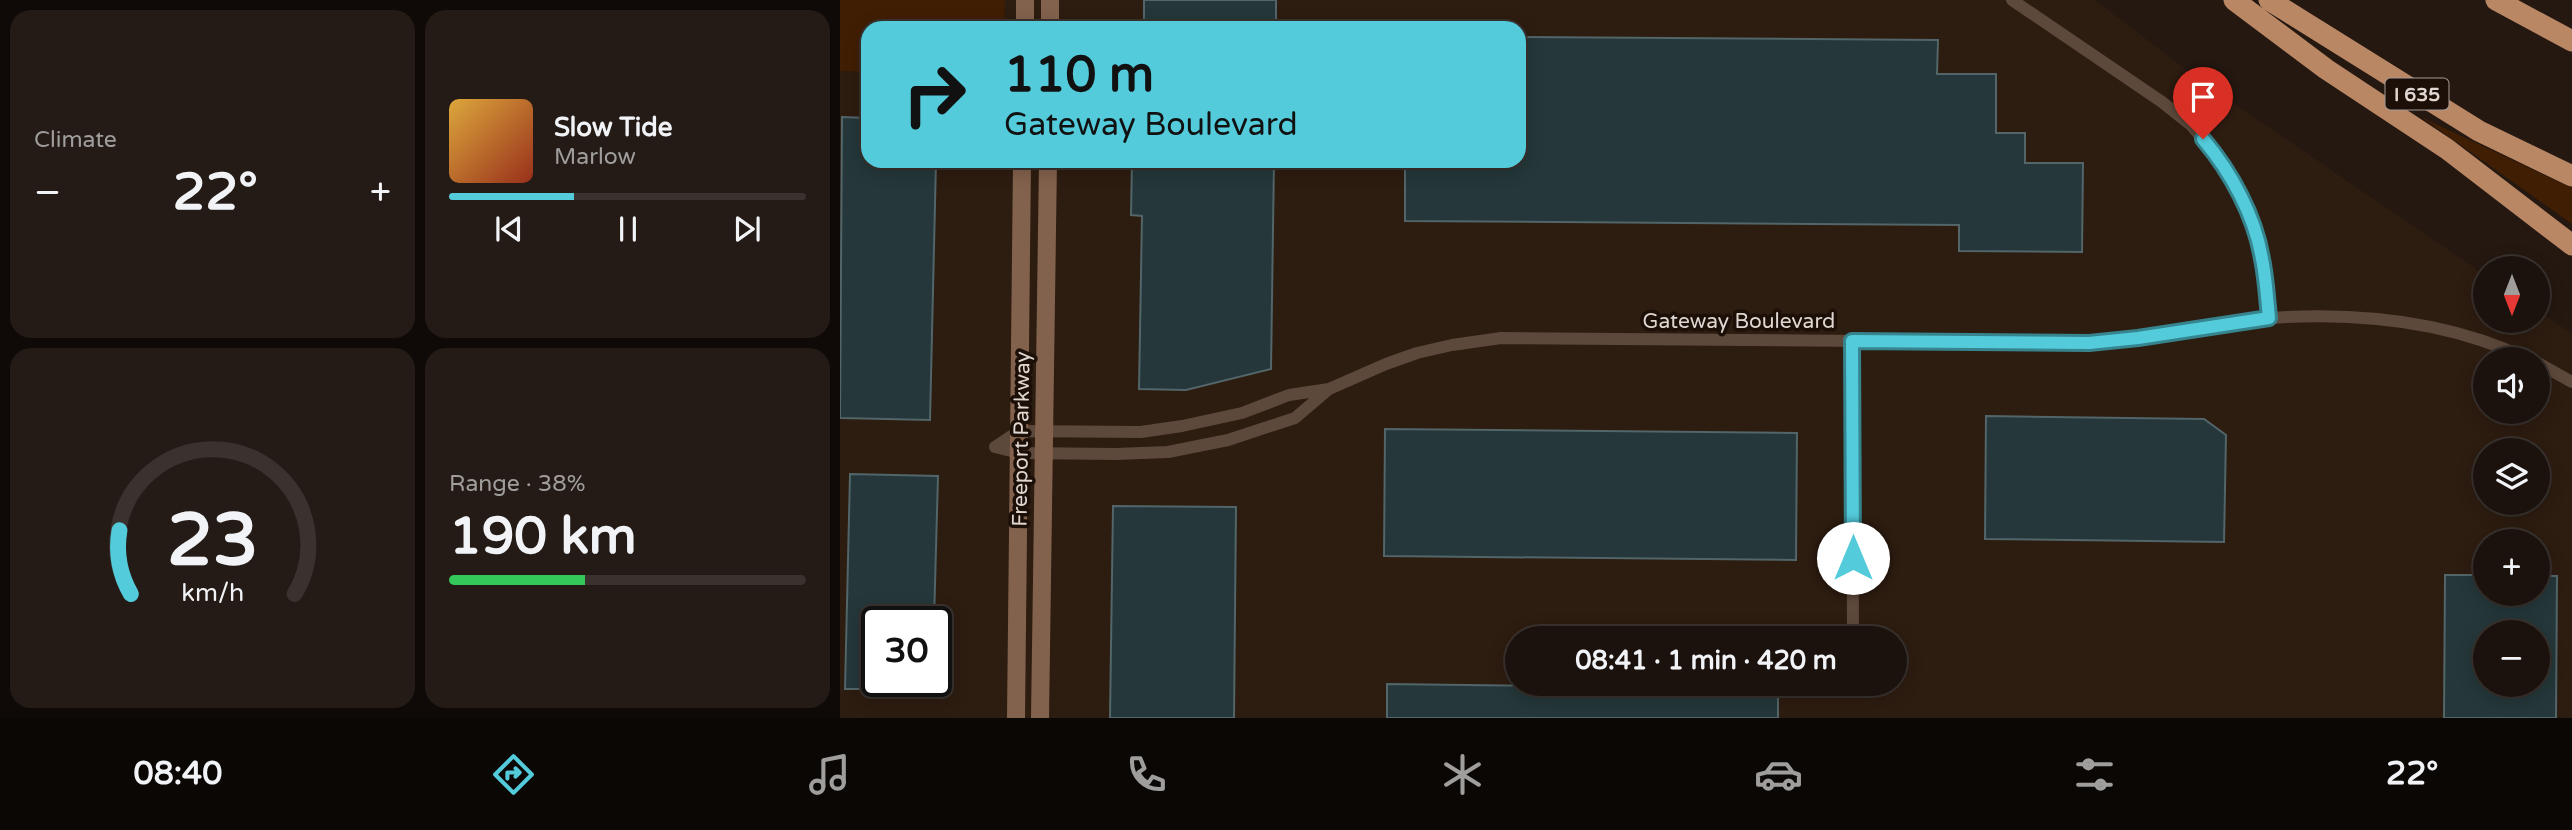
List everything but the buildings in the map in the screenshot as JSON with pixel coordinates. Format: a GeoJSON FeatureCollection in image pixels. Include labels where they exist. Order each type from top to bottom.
{"type":"FeatureCollection","features":[{"type":"Feature","properties":{"kind":"highway"},"geometry":{"type":"LineString","coordinates":[[2234,0],[2326,69],[2447,149],[2572,245]]}},
{"type":"Feature","properties":{"kind":"highway","name":"I 635"},"geometry":{"type":"LineString","coordinates":[[2269,0],[2479,131],[2572,176]]}},
{"type":"Feature","properties":{"kind":"highway"},"geometry":{"type":"LineString","coordinates":[[2496,0],[2572,41]]}},
{"type":"Feature","properties":{"kind":"main road"},"geometry":{"type":"LineString","coordinates":[[1024,21],[1025,0]]}},
{"type":"Feature","properties":{"kind":"main road"},"geometry":{"type":"LineString","coordinates":[[1049,21],[1050,0]]}},
{"type":"Feature","properties":{"kind":"main road","name":"Freeport Parkway"},"geometry":{"type":"LineString","coordinates":[[1016,718],[1022,168]]}},
{"type":"Feature","properties":{"kind":"main road","name":"Freeport Parkway"},"geometry":{"type":"LineString","coordinates":[[1040,718],[1048,168]]}},
{"type":"Feature","properties":{"kind":"street"},"geometry":{"type":"LineString","coordinates":[[2012,0],[2162,102],[2191,125],[2214,153],[2240,195],[2254,230],[2262,257],[2269,318]]}},
{"type":"Feature","properties":{"kind":"street","name":"Gateway Boulevard"},"geometry":{"type":"LineString","coordinates":[[1019,453],[1168,452],[1228,440],[1295,418],[1329,389],[1386,363],[1452,345],[1501,338],[2089,343],[2269,318],[2340,316],[2383,319],[2444,329],[2499,347]]}},
{"type":"Feature","properties":{"kind":"street"},"geometry":{"type":"LineString","coordinates":[[1852,341],[1853,626]]}},
{"type":"Feature","properties":{"kind":"street"},"geometry":{"type":"LineString","coordinates":[[2550,370],[2572,382]]}},
{"type":"Feature","properties":{"kind":"street","name":"Gateway Boulevard"},"geometry":{"type":"LineString","coordinates":[[1019,431],[1141,432],[1242,413],[1289,394],[1329,389]]}},
{"type":"Feature","properties":{"kind":"shaded area"},"geometry":{"type":"Polygon","coordinates":[[[840,0],[1005,0],[1004,21],[861,21],[861,72],[840,71],[840,0]]]}},
{"type":"Feature","properties":{"kind":"shaded area"},"geometry":{"type":"Polygon","coordinates":[[[1005,0],[2095,0],[2204,83],[2473,267],[2473,333],[2550,333],[2550,318],[2572,334],[2572,718],[840,718],[840,71],[861,72],[861,168],[1526,168],[1526,21],[1004,21],[1005,0]]]}},
{"type":"Feature","properties":{"kind":"shaded area"},"geometry":{"type":"Polygon","coordinates":[[[2421,117],[2572,188],[2572,224],[2421,117]]]}},
{"type":"Feature","properties":{"kind":"route"},"geometry":{"type":"LineString","coordinates":[[1853,558],[1852,341],[2089,343],[2269,318],[2262,257],[2254,230],[2240,195],[2203,139]]}}]}
